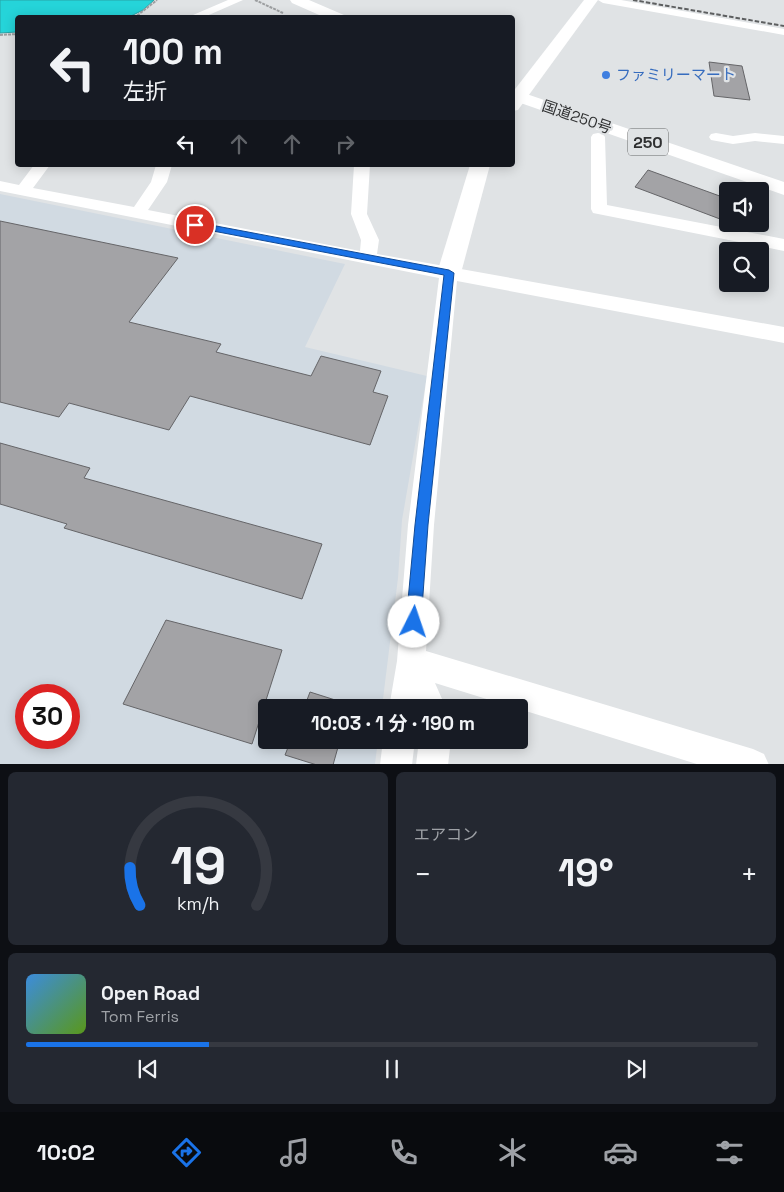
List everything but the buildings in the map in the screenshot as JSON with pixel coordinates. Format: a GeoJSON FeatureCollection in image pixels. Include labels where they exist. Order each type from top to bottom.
{"type":"FeatureCollection","features":[{"type":"Feature","properties":{"kind":"main road"},"geometry":{"type":"LineString","coordinates":[[516,93],[591,0]]}},
{"type":"Feature","properties":{"kind":"main road"},"geometry":{"type":"LineString","coordinates":[[289,6],[311,15]]}},
{"type":"Feature","properties":{"kind":"main road"},"geometry":{"type":"LineString","coordinates":[[289,6],[326,15]]}},
{"type":"Feature","properties":{"kind":"main road","name":"国道250号"},"geometry":{"type":"LineString","coordinates":[[516,93],[784,176]]}},
{"type":"Feature","properties":{"kind":"main road","name":"国道250号"},"geometry":{"type":"LineString","coordinates":[[516,93],[784,189]]}},
{"type":"Feature","properties":{"kind":"main road"},"geometry":{"type":"LineString","coordinates":[[449,273],[479,167]]}},
{"type":"Feature","properties":{"kind":"street"},"geometry":{"type":"LineString","coordinates":[[199,15],[238,0]]}},
{"type":"Feature","properties":{"kind":"street"},"geometry":{"type":"LineString","coordinates":[[603,0],[784,32]]}},
{"type":"Feature","properties":{"kind":"street"},"geometry":{"type":"LineString","coordinates":[[598,137],[599,209],[784,245]]}},
{"type":"Feature","properties":{"kind":"street"},"geometry":{"type":"LineString","coordinates":[[716,137],[733,140],[755,137],[784,140]]}},
{"type":"Feature","properties":{"kind":"street"},"geometry":{"type":"LineString","coordinates":[[23,191],[41,167]]}},
{"type":"Feature","properties":{"kind":"street"},"geometry":{"type":"LineString","coordinates":[[138,213],[159,182],[163,167]]}},
{"type":"Feature","properties":{"kind":"street"},"geometry":{"type":"LineString","coordinates":[[362,167],[359,214],[370,240],[368,259]]}},
{"type":"Feature","properties":{"kind":"street"},"geometry":{"type":"LineString","coordinates":[[0,186],[368,259],[784,335]]}},
{"type":"Feature","properties":{"kind":"street"},"geometry":{"type":"LineString","coordinates":[[405,699],[411,661],[421,525],[449,273]]}},
{"type":"Feature","properties":{"kind":"street"},"geometry":{"type":"LineString","coordinates":[[411,661],[427,699]]}},
{"type":"Feature","properties":{"kind":"street"},"geometry":{"type":"LineString","coordinates":[[411,661],[753,764]]}},
{"type":"Feature","properties":{"kind":"street"},"geometry":{"type":"LineString","coordinates":[[396,764],[398,749]]}},
{"type":"Feature","properties":{"kind":"street"},"geometry":{"type":"LineString","coordinates":[[432,764],[434,749]]}},
{"type":"Feature","properties":{"kind":"path"},"geometry":{"type":"LineString","coordinates":[[138,15],[157,0]]}},
{"type":"Feature","properties":{"kind":"path"},"geometry":{"type":"LineString","coordinates":[[254,0],[289,6]]}},
{"type":"Feature","properties":{"kind":"path"},"geometry":{"type":"LineString","coordinates":[[0,35],[15,34]]}},
{"type":"Feature","properties":{"kind":"shaded area"},"geometry":{"type":"Polygon","coordinates":[[[0,194],[345,264],[305,347],[427,376],[402,520],[398,578],[383,699],[258,699],[258,749],[377,749],[375,764],[0,764],[0,194]]]}},
{"type":"Feature","properties":{"kind":"water"},"geometry":{"type":"Polygon","coordinates":[[[0,0],[154,0],[143,10],[133,15],[15,15],[15,32],[0,33],[0,0]]]}},
{"type":"Feature","properties":{"kind":"railway"},"geometry":{"type":"LineString","coordinates":[[633,0],[784,26]]}},
{"type":"Feature","properties":{"kind":"place","name":"ファミリーマート"},"geometry":{"type":"Point","coordinates":[606,75]}},
{"type":"Feature","properties":{"kind":"route"},"geometry":{"type":"LineString","coordinates":[[195,225],[449,273],[421,525],[414,622]]}}]}
